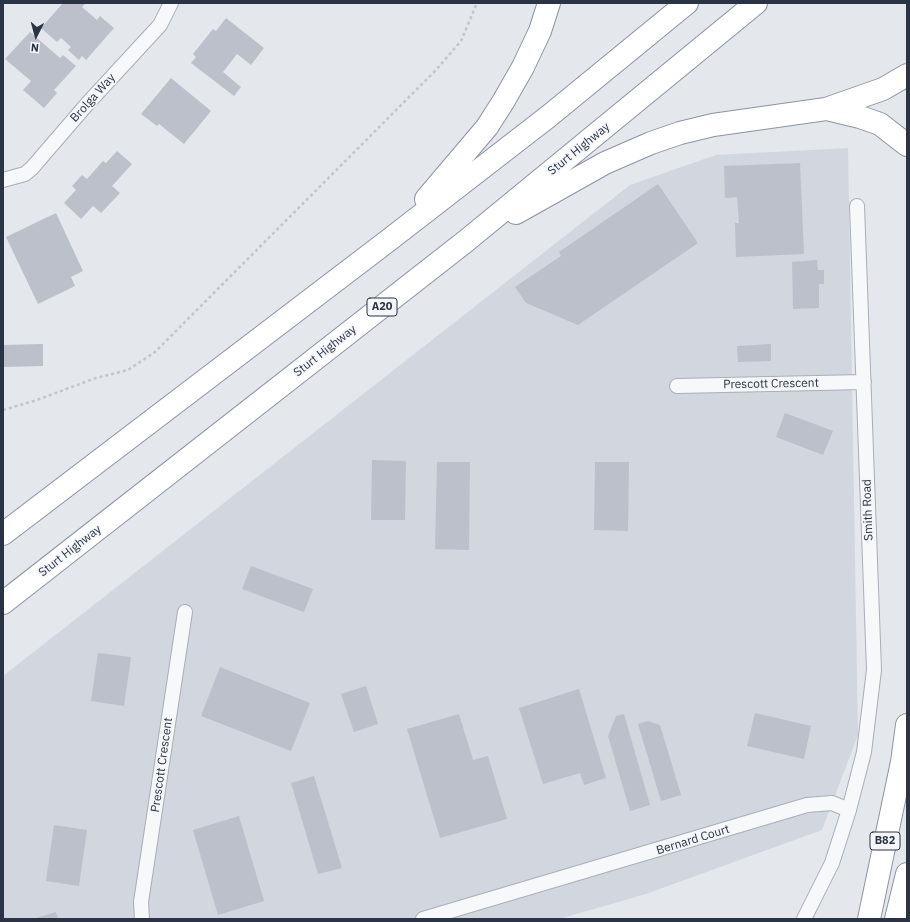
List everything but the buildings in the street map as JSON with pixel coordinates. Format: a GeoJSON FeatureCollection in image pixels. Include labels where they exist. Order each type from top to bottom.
{"type":"FeatureCollection","features":[{"type":"Feature","properties":{"kind":"highway"},"geometry":{"type":"LineString","coordinates":[[389,240],[487,127],[524,67],[540,31],[550,3]]}},
{"type":"Feature","properties":{"kind":"highway"},"geometry":{"type":"LineString","coordinates":[[3,534],[549,116],[687,3]]}},
{"type":"Feature","properties":{"kind":"highway","name":"Sturt Highway"},"geometry":{"type":"LineString","coordinates":[[3,603],[466,241],[756,3]]}},
{"type":"Feature","properties":{"kind":"highway"},"geometry":{"type":"LineString","coordinates":[[466,241],[578,177],[651,143],[680,133],[713,125],[826,109],[883,89],[907,75]]}},
{"type":"Feature","properties":{"kind":"highway"},"geometry":{"type":"LineString","coordinates":[[826,109],[860,117],[880,124],[907,145]]}},
{"type":"Feature","properties":{"kind":"highway","name":"B82"},"geometry":{"type":"LineString","coordinates":[[869,919],[902,762],[907,726]]}},
{"type":"Feature","properties":{"kind":"highway"},"geometry":{"type":"LineString","coordinates":[[896,919],[907,874]]}},
{"type":"Feature","properties":{"kind":"street","name":"Brolga Way"},"geometry":{"type":"LineString","coordinates":[[3,180],[25,174],[32,168],[88,103],[160,25],[171,3]]}},
{"type":"Feature","properties":{"kind":"street","name":"Smith Road"},"geometry":{"type":"LineString","coordinates":[[849,810],[864,752],[874,670],[857,206]]}},
{"type":"Feature","properties":{"kind":"street","name":"Prescott Crescent"},"geometry":{"type":"LineString","coordinates":[[677,386],[864,382]]}},
{"type":"Feature","properties":{"kind":"street","name":"Prescott Crescent"},"geometry":{"type":"LineString","coordinates":[[142,919],[141,902],[184,612]]}},
{"type":"Feature","properties":{"kind":"street","name":"Bernard Court"},"geometry":{"type":"LineString","coordinates":[[423,919],[807,805],[832,803],[849,810]]}},
{"type":"Feature","properties":{"kind":"street"},"geometry":{"type":"LineString","coordinates":[[804,919],[832,863],[849,810]]}},
{"type":"Feature","properties":{"kind":"path"},"geometry":{"type":"LineString","coordinates":[[3,410],[34,401],[96,378],[128,370],[155,352],[435,71],[461,41],[477,3]]}},
{"type":"Feature","properties":{"kind":"shaded area"},"geometry":{"type":"Polygon","coordinates":[[[848,148],[858,735],[822,830],[646,894],[559,919],[3,919],[3,676],[630,185],[716,155],[848,148]]]}}]}
